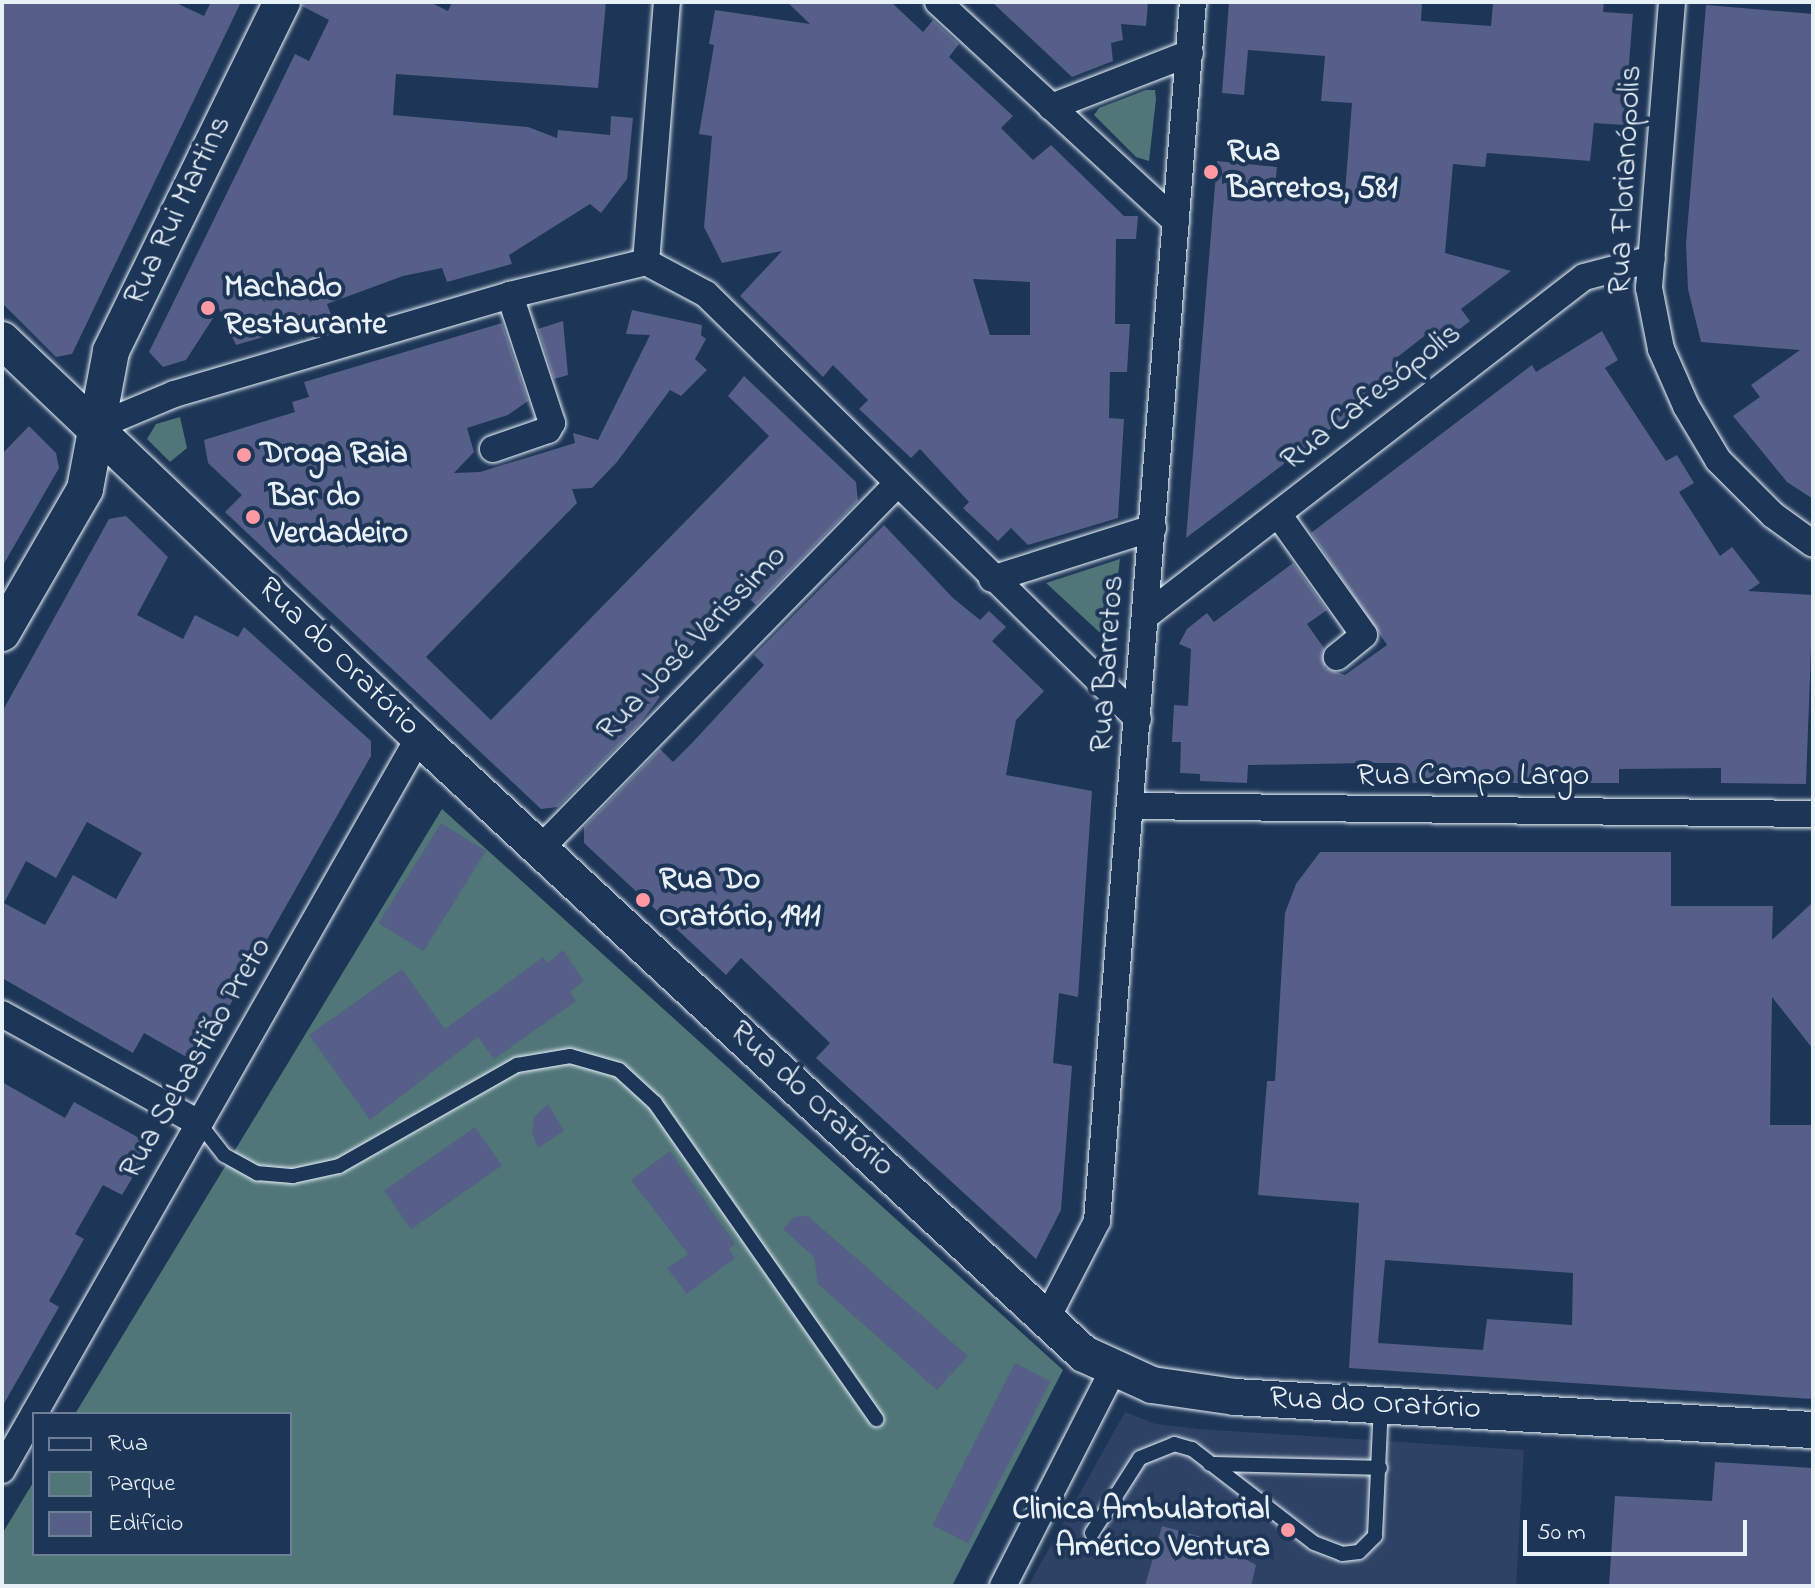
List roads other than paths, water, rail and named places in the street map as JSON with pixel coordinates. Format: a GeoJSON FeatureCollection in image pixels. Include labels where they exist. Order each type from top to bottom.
{"type":"FeatureCollection","features":[{"type":"Feature","properties":{"kind":"street","name":"Rua Rui Martins"},"geometry":{"type":"LineString","coordinates":[[2,633],[85,489],[111,351],[282,2]]}},
{"type":"Feature","properties":{"kind":"street"},"geometry":{"type":"LineString","coordinates":[[646,262],[667,2]]}},
{"type":"Feature","properties":{"kind":"street"},"geometry":{"type":"LineString","coordinates":[[938,2],[1176,222]]}},
{"type":"Feature","properties":{"kind":"street","name":"Rua Barretos"},"geometry":{"type":"LineString","coordinates":[[1047,1318],[1097,1221],[1193,2]]}},
{"type":"Feature","properties":{"kind":"street","name":"Rua Florianópolis"},"geometry":{"type":"LineString","coordinates":[[1672,2],[1649,288],[1661,349],[1686,406],[1718,460],[1773,515],[1813,544]]}},
{"type":"Feature","properties":{"kind":"street"},"geometry":{"type":"LineString","coordinates":[[1051,107],[1190,53]]}},
{"type":"Feature","properties":{"kind":"street","name":"Rua Cafesópolis"},"geometry":{"type":"LineString","coordinates":[[1147,615],[1584,277],[1652,259]]}},
{"type":"Feature","properties":{"kind":"street"},"geometry":{"type":"LineString","coordinates":[[98,426],[174,394],[510,295],[646,262],[706,294],[895,486],[1138,719]]}},
{"type":"Feature","properties":{"kind":"street"},"geometry":{"type":"LineString","coordinates":[[493,449],[548,430],[552,423],[510,295]]}},
{"type":"Feature","properties":{"kind":"street","name":"Rua do Oratório"},"geometry":{"type":"LineString","coordinates":[[2,340],[98,426],[419,737],[1084,1354],[1166,1387],[1381,1405],[1813,1430]]}},
{"type":"Feature","properties":{"kind":"street","name":"Rua José Verissimo"},"geometry":{"type":"LineString","coordinates":[[540,849],[895,486]]}},
{"type":"Feature","properties":{"kind":"street"},"geometry":{"type":"LineString","coordinates":[[1278,514],[1364,635],[1337,657]]}},
{"type":"Feature","properties":{"kind":"street"},"geometry":{"type":"LineString","coordinates":[[992,579],[1153,528]]}},
{"type":"Feature","properties":{"kind":"street","name":"Rua Sebastião Preto"},"geometry":{"type":"LineString","coordinates":[[35,1412],[419,737]]}},
{"type":"Feature","properties":{"kind":"street","name":"Rua Campo Largo"},"geometry":{"type":"LineString","coordinates":[[1132,806],[1813,814]]}},
{"type":"Feature","properties":{"kind":"street"},"geometry":{"type":"LineString","coordinates":[[2,1014],[199,1123]]}},
{"type":"Feature","properties":{"kind":"street"},"geometry":{"type":"LineString","coordinates":[[1003,1586],[1114,1368]]}},
{"type":"Feature","properties":{"kind":"street","name":"Rua Sebastião Preto"},"geometry":{"type":"LineString","coordinates":[[2,1470],[32,1418]]}},
{"type":"Feature","properties":{"kind":"lane"},"geometry":{"type":"LineString","coordinates":[[199,1123],[224,1155],[257,1173],[293,1176],[339,1166],[517,1065],[570,1056],[619,1070],[655,1103],[876,1419]]}},
{"type":"Feature","properties":{"kind":"lane"},"geometry":{"type":"LineString","coordinates":[[1092,1533],[1140,1458],[1174,1444],[1192,1449],[1314,1543],[1342,1554],[1359,1552],[1372,1542],[1380,1468],[1381,1405]]}},
{"type":"Feature","properties":{"kind":"lane"},"geometry":{"type":"LineString","coordinates":[[1210,1464],[1380,1468]]}},
{"type":"Feature","properties":{"kind":"place","name":"Rua Barretos, 581"},"geometry":{"type":"Point","coordinates":[1211,172]}},
{"type":"Feature","properties":{"kind":"place","name":"Machado Restaurante"},"geometry":{"type":"Point","coordinates":[208,308]}},
{"type":"Feature","properties":{"kind":"place","name":"Droga Raia"},"geometry":{"type":"Point","coordinates":[244,455]}},
{"type":"Feature","properties":{"kind":"place","name":"Bar do Verdadeiro"},"geometry":{"type":"Point","coordinates":[253,517]}},
{"type":"Feature","properties":{"kind":"place","name":"Rua Do Oratório, 1911"},"geometry":{"type":"Point","coordinates":[643,900]}},
{"type":"Feature","properties":{"kind":"place","name":"Clinica Ambulatorial Américo Ventura"},"geometry":{"type":"Point","coordinates":[1288,1530]}}]}
